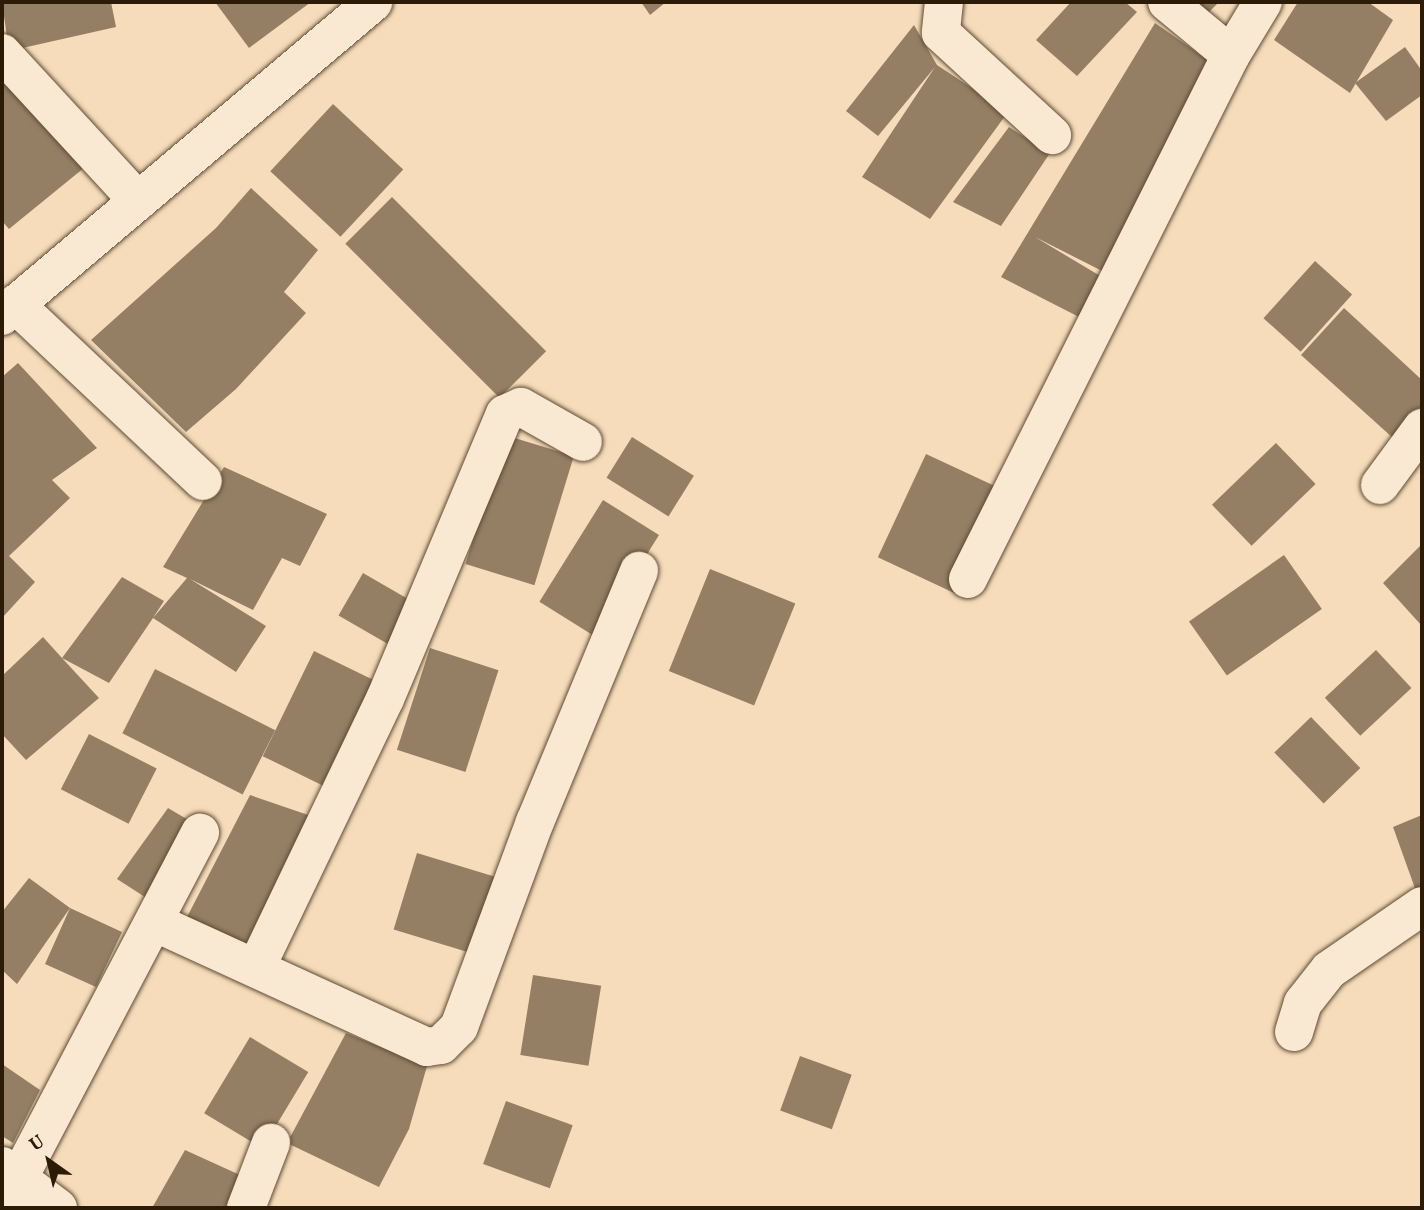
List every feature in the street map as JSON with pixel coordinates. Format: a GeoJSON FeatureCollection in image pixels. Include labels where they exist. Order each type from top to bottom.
{"type":"FeatureCollection","features":[{"type":"Feature","properties":{"kind":"street"},"geometry":{"type":"LineString","coordinates":[[202,481],[9,310],[373,2]]}},
{"type":"Feature","properties":{"kind":"street"},"geometry":{"type":"LineString","coordinates":[[944,2],[939,19],[941,33],[949,43],[1052,135]]}},
{"type":"Feature","properties":{"kind":"street"},"geometry":{"type":"LineString","coordinates":[[1167,2],[1231,55]]}},
{"type":"Feature","properties":{"kind":"street"},"geometry":{"type":"LineString","coordinates":[[968,579],[1231,55],[1262,2]]}},
{"type":"Feature","properties":{"kind":"street"},"geometry":{"type":"LineString","coordinates":[[2,53],[138,201]]}},
{"type":"Feature","properties":{"kind":"street"},"geometry":{"type":"LineString","coordinates":[[256,968],[385,699],[505,414],[521,407],[583,442]]}},
{"type":"Feature","properties":{"kind":"street"},"geometry":{"type":"LineString","coordinates":[[1380,485],[1422,428]]}},
{"type":"Feature","properties":{"kind":"street"},"geometry":{"type":"LineString","coordinates":[[156,923],[427,1047],[441,1045],[459,1027],[535,821],[639,571]]}},
{"type":"Feature","properties":{"kind":"street"},"geometry":{"type":"LineString","coordinates":[[58,1208],[8,1185],[156,923],[200,833]]}},
{"type":"Feature","properties":{"kind":"street"},"geometry":{"type":"LineString","coordinates":[[1294,1032],[1303,1003],[1329,970],[1350,951],[1422,906]]}},
{"type":"Feature","properties":{"kind":"street"},"geometry":{"type":"LineString","coordinates":[[246,1208],[271,1143]]}},
{"type":"Feature","properties":{"kind":"building"},"geometry":{"type":"Polygon","coordinates":[[[2,2],[111,2],[116,27],[9,51],[2,2]]]}},
{"type":"Feature","properties":{"kind":"building"},"geometry":{"type":"Polygon","coordinates":[[[215,2],[311,2],[249,48],[215,2]]]}},
{"type":"Feature","properties":{"kind":"building"},"geometry":{"type":"Polygon","coordinates":[[[641,2],[666,2],[650,15],[641,2]]]}},
{"type":"Feature","properties":{"kind":"building"},"geometry":{"type":"Polygon","coordinates":[[[1071,2],[1125,2],[1137,12],[1077,76],[1036,40],[1071,2]]]}},
{"type":"Feature","properties":{"kind":"building"},"geometry":{"type":"Polygon","coordinates":[[[1190,2],[1219,2],[1204,17],[1190,2]]]}},
{"type":"Feature","properties":{"kind":"building"},"geometry":{"type":"Polygon","coordinates":[[[1298,2],[1368,2],[1393,20],[1350,93],[1274,40],[1298,2]]]}},
{"type":"Feature","properties":{"kind":"building"},"geometry":{"type":"Polygon","coordinates":[[[1155,23],[1221,69],[1112,276],[1035,237],[1102,277],[1079,317],[1001,277],[1155,23]]]}},
{"type":"Feature","properties":{"kind":"building"},"geometry":{"type":"Polygon","coordinates":[[[914,25],[937,65],[1008,112],[930,219],[862,177],[935,67],[878,136],[846,111],[914,25]]]}},
{"type":"Feature","properties":{"kind":"building"},"geometry":{"type":"Polygon","coordinates":[[[1405,47],[1422,71],[1422,95],[1386,121],[1355,83],[1405,47]]]}},
{"type":"Feature","properties":{"kind":"building"},"geometry":{"type":"Polygon","coordinates":[[[2,66],[90,163],[9,229],[2,221],[2,66]]]}},
{"type":"Feature","properties":{"kind":"building"},"geometry":{"type":"Polygon","coordinates":[[[333,104],[403,169],[340,237],[270,171],[333,104]]]}},
{"type":"Feature","properties":{"kind":"building"},"geometry":{"type":"Polygon","coordinates":[[[1009,127],[1050,153],[1001,226],[953,202],[1009,127]]]}},
{"type":"Feature","properties":{"kind":"building"},"geometry":{"type":"Polygon","coordinates":[[[251,188],[318,250],[284,292],[306,313],[236,389],[186,432],[91,340],[216,228],[251,188]]]}},
{"type":"Feature","properties":{"kind":"building"},"geometry":{"type":"Polygon","coordinates":[[[392,197],[546,351],[499,398],[345,244],[392,197]]]}},
{"type":"Feature","properties":{"kind":"building"},"geometry":{"type":"Polygon","coordinates":[[[1315,261],[1352,294],[1301,352],[1263,318],[1315,261]]]}},
{"type":"Feature","properties":{"kind":"building"},"geometry":{"type":"Polygon","coordinates":[[[1344,308],[1422,380],[1422,409],[1393,438],[1301,355],[1344,308]]]}},
{"type":"Feature","properties":{"kind":"building"},"geometry":{"type":"Polygon","coordinates":[[[18,363],[97,448],[52,480],[70,498],[9,556],[35,582],[2,618],[2,377],[18,363]]]}},
{"type":"Feature","properties":{"kind":"building"},"geometry":{"type":"Polygon","coordinates":[[[505,435],[574,456],[534,585],[466,564],[505,435]]]}},
{"type":"Feature","properties":{"kind":"building"},"geometry":{"type":"Polygon","coordinates":[[[632,437],[694,476],[668,516],[607,478],[632,437]]]}},
{"type":"Feature","properties":{"kind":"building"},"geometry":{"type":"Polygon","coordinates":[[[1276,443],[1316,484],[1252,546],[1212,505],[1276,443]]]}},
{"type":"Feature","properties":{"kind":"building"},"geometry":{"type":"Polygon","coordinates":[[[926,454],[1004,490],[956,594],[878,557],[926,454]]]}},
{"type":"Feature","properties":{"kind":"building"},"geometry":{"type":"Polygon","coordinates":[[[224,467],[327,514],[300,566],[282,558],[253,610],[190,579],[266,626],[236,672],[153,618],[187,578],[163,567],[224,467]]]}},
{"type":"Feature","properties":{"kind":"building"},"geometry":{"type":"Polygon","coordinates":[[[603,500],[659,535],[595,637],[539,602],[603,500]]]}},
{"type":"Feature","properties":{"kind":"building"},"geometry":{"type":"Polygon","coordinates":[[[1422,544],[1422,626],[1383,583],[1422,544]]]}},
{"type":"Feature","properties":{"kind":"building"},"geometry":{"type":"Polygon","coordinates":[[[1284,555],[1322,609],[1227,676],[1189,622],[1284,555]]]}},
{"type":"Feature","properties":{"kind":"building"},"geometry":{"type":"Polygon","coordinates":[[[710,569],[795,603],[754,705],[669,671],[710,569]]]}},
{"type":"Feature","properties":{"kind":"building"},"geometry":{"type":"Polygon","coordinates":[[[363,573],[418,605],[394,647],[338,615],[363,573]]]}},
{"type":"Feature","properties":{"kind":"building"},"geometry":{"type":"Polygon","coordinates":[[[122,577],[164,601],[109,683],[62,658],[122,577]]]}},
{"type":"Feature","properties":{"kind":"building"},"geometry":{"type":"Polygon","coordinates":[[[43,637],[99,698],[26,760],[2,734],[2,676],[43,637]]]}},
{"type":"Feature","properties":{"kind":"building"},"geometry":{"type":"Polygon","coordinates":[[[430,648],[498,670],[465,772],[397,750],[430,648]]]}},
{"type":"Feature","properties":{"kind":"building"},"geometry":{"type":"Polygon","coordinates":[[[1376,650],[1411,688],[1360,736],[1325,698],[1376,650]]]}},
{"type":"Feature","properties":{"kind":"building"},"geometry":{"type":"Polygon","coordinates":[[[314,651],[376,681],[325,786],[263,756],[314,651]]]}},
{"type":"Feature","properties":{"kind":"building"},"geometry":{"type":"Polygon","coordinates":[[[155,669],[275,730],[243,794],[122,733],[155,669]]]}},
{"type":"Feature","properties":{"kind":"building"},"geometry":{"type":"Polygon","coordinates":[[[1311,717],[1360,768],[1324,804],[1274,752],[1311,717]]]}},
{"type":"Feature","properties":{"kind":"building"},"geometry":{"type":"Polygon","coordinates":[[[89,734],[157,769],[129,824],[61,789],[89,734]]]}},
{"type":"Feature","properties":{"kind":"building"},"geometry":{"type":"Polygon","coordinates":[[[250,795],[314,817],[255,948],[187,917],[250,795]]]}},
{"type":"Feature","properties":{"kind":"building"},"geometry":{"type":"Polygon","coordinates":[[[168,808],[195,824],[148,899],[117,879],[168,808]]]}},
{"type":"Feature","properties":{"kind":"building"},"geometry":{"type":"Polygon","coordinates":[[[1422,815],[1422,892],[1417,894],[1393,827],[1422,815]]]}},
{"type":"Feature","properties":{"kind":"building"},"geometry":{"type":"Polygon","coordinates":[[[417,853],[504,880],[481,956],[394,930],[417,853]]]}},
{"type":"Feature","properties":{"kind":"building"},"geometry":{"type":"Polygon","coordinates":[[[29,878],[70,908],[17,984],[2,970],[2,912],[29,878]]]}},
{"type":"Feature","properties":{"kind":"building"},"geometry":{"type":"Polygon","coordinates":[[[70,908],[122,932],[96,987],[45,964],[70,908]]]}},
{"type":"Feature","properties":{"kind":"building"},"geometry":{"type":"Polygon","coordinates":[[[533,975],[601,986],[588,1066],[520,1055],[533,975]]]}},
{"type":"Feature","properties":{"kind":"building"},"geometry":{"type":"Polygon","coordinates":[[[346,1033],[427,1066],[409,1129],[379,1187],[287,1143],[346,1033]]]}},
{"type":"Feature","properties":{"kind":"building"},"geometry":{"type":"Polygon","coordinates":[[[250,1037],[308,1072],[262,1148],[204,1113],[250,1037]]]}},
{"type":"Feature","properties":{"kind":"building"},"geometry":{"type":"Polygon","coordinates":[[[800,1056],[852,1075],[832,1129],[780,1111],[800,1056]]]}},
{"type":"Feature","properties":{"kind":"building"},"geometry":{"type":"Polygon","coordinates":[[[2,1064],[40,1090],[13,1143],[2,1136],[2,1064]]]}},
{"type":"Feature","properties":{"kind":"building"},"geometry":{"type":"Polygon","coordinates":[[[506,1101],[573,1125],[550,1188],[483,1164],[506,1101]]]}},
{"type":"Feature","properties":{"kind":"building"},"geometry":{"type":"Polygon","coordinates":[[[185,1150],[251,1180],[236,1208],[152,1208],[185,1150]]]}}]}
